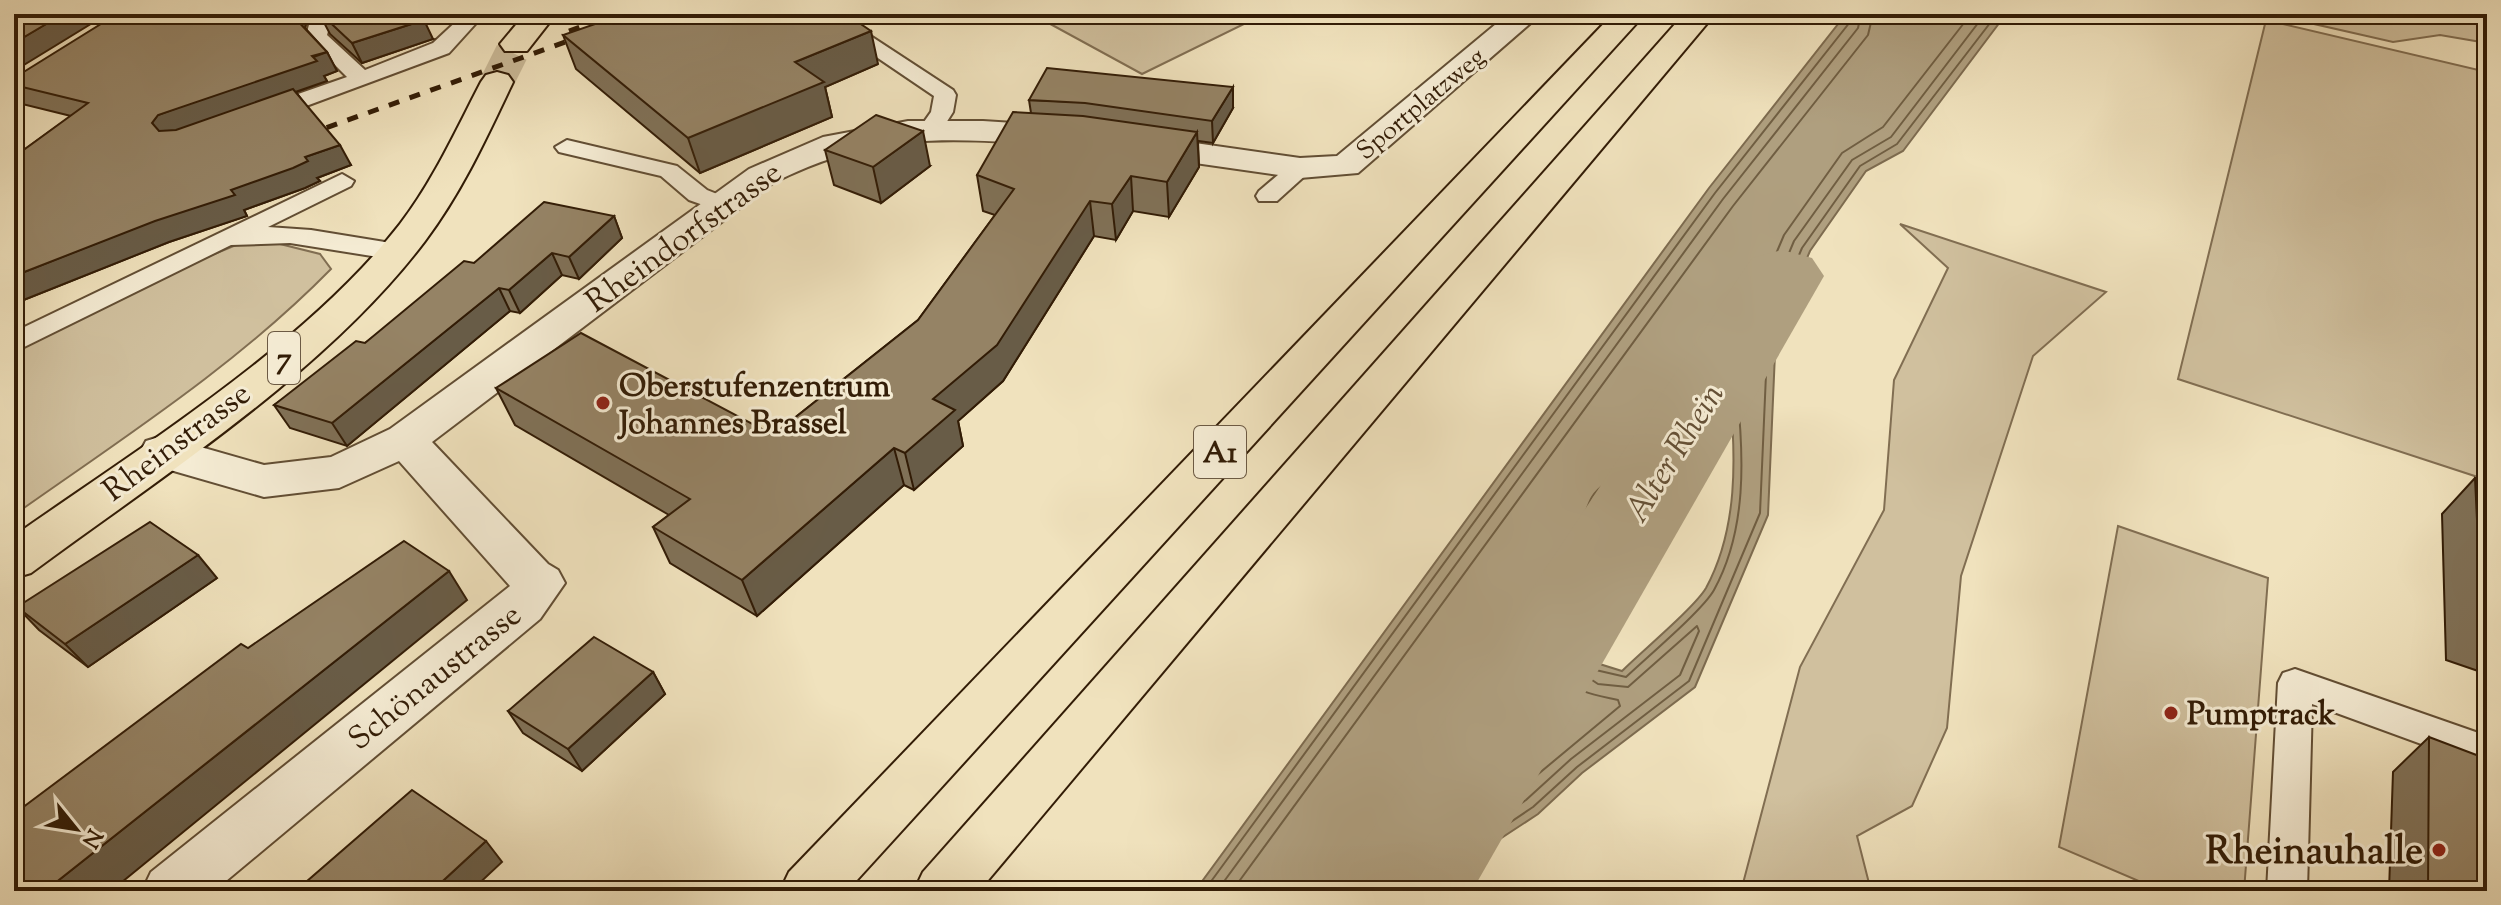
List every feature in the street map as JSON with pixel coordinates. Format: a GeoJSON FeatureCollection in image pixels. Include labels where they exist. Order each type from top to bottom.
{"type":"FeatureCollection","features":[{"type":"Feature","properties":{"kind":"main road"},"geometry":{"type":"LineString","coordinates":[[516,44],[541,14]]}},
{"type":"Feature","properties":{"kind":"main road","name":"A1"},"geometry":{"type":"LineString","coordinates":[[809,891],[1630,14]]}},
{"type":"Feature","properties":{"kind":"main road","name":"A1"},"geometry":{"type":"LineString","coordinates":[[943,891],[1700,14]]}},
{"type":"Feature","properties":{"kind":"main road","name":"Rheinstrasse"},"geometry":{"type":"LineString","coordinates":[[14,560],[302,345],[397,252],[435,199],[497,82]]}},
{"type":"Feature","properties":{"kind":"street","name":"Sportplatzweg"},"geometry":{"type":"LineString","coordinates":[[1300,168],[1346,166],[1526,14]]}},
{"type":"Feature","properties":{"kind":"street","name":"Rheindorfstrasse"},"geometry":{"type":"LineString","coordinates":[[162,452],[264,481],[339,472],[405,440],[723,205],[788,161],[833,142],[901,129],[931,129],[1087,138],[1300,168]]}},
{"type":"Feature","properties":{"kind":"street","name":"Schönaustrasse"},"geometry":{"type":"LineString","coordinates":[[171,891],[510,615],[541,583],[531,577],[405,440]]}},
{"type":"Feature","properties":{"kind":"lane"},"geometry":{"type":"LineString","coordinates":[[332,14],[320,21],[316,36],[362,79]]}},
{"type":"Feature","properties":{"kind":"lane"},"geometry":{"type":"LineString","coordinates":[[823,14],[932,83],[945,95],[942,112],[931,129]]}},
{"type":"Feature","properties":{"kind":"lane"},"geometry":{"type":"LineString","coordinates":[[236,123],[441,48],[468,21]]}},
{"type":"Feature","properties":{"kind":"lane"},"geometry":{"type":"LineString","coordinates":[[567,147],[669,171],[698,195],[723,205]]}},
{"type":"Feature","properties":{"kind":"lane"},"geometry":{"type":"LineString","coordinates":[[1268,196],[1300,168]]}},
{"type":"Feature","properties":{"kind":"lane"},"geometry":{"type":"LineString","coordinates":[[14,343],[342,181]]}},
{"type":"Feature","properties":{"kind":"lane"},"geometry":{"type":"LineString","coordinates":[[225,238],[262,232],[292,233],[397,252]]}},
{"type":"Feature","properties":{"kind":"lane"},"geometry":{"type":"LineString","coordinates":[[2287,891],[2295,683],[2487,752]]}},
{"type":"Feature","properties":{"kind":"shaded area"},"geometry":{"type":"Polygon","coordinates":[[[1032,14],[1227,14],[1246,23],[1142,74],[1032,14]]]}},
{"type":"Feature","properties":{"kind":"shaded area"},"geometry":{"type":"Polygon","coordinates":[[[2270,14],[2487,14],[2487,43],[2440,35],[2393,42],[2270,14]]]}},
{"type":"Feature","properties":{"kind":"shaded area"},"geometry":{"type":"Polygon","coordinates":[[[2266,20],[2487,72],[2487,480],[2178,379],[2266,20]]]}},
{"type":"Feature","properties":{"kind":"shaded area"},"geometry":{"type":"Polygon","coordinates":[[[1900,224],[2106,292],[2033,356],[1961,576],[1947,728],[1912,806],[1857,836],[1871,891],[1741,891],[1800,667],[1884,510],[1894,380],[1948,268],[1900,224]]]}},
{"type":"Feature","properties":{"kind":"shaded area"},"geometry":{"type":"Polygon","coordinates":[[[276,243],[320,254],[331,269],[218,369],[14,515],[14,352],[193,263],[236,245],[276,243]]]}},
{"type":"Feature","properties":{"kind":"shaded area","name":"Pumptrack"},"geometry":{"type":"Polygon","coordinates":[[[2118,526],[2268,578],[2244,891],[2162,891],[2059,847],[2118,526]]]}},
{"type":"Feature","properties":{"kind":"water"},"geometry":{"type":"Polygon","coordinates":[[[1846,14],[2006,14],[1903,151],[1866,171],[1810,251],[1776,330],[1768,515],[1695,687],[1582,773],[1538,814],[1474,856],[1455,891],[1195,891],[1709,188],[1846,14]],[[1710,387],[1663,490],[1630,500],[1619,513],[1600,577],[1590,661],[1622,671],[1680,618],[1706,588],[1724,542],[1729,518],[1733,468],[1730,393],[1710,387]]]}},
{"type":"Feature","properties":{"kind":"building"},"geometry":{"type":"Polygon","coordinates":[[[14,14],[63,14],[14,43],[14,14]]]}},
{"type":"Feature","properties":{"kind":"building"},"geometry":{"type":"Polygon","coordinates":[[[117,14],[293,14],[327,52],[312,56],[317,61],[158,115],[152,123],[159,131],[176,130],[293,89],[340,145],[305,157],[308,161],[293,168],[231,190],[235,195],[155,221],[14,276],[14,157],[88,103],[14,85],[14,78],[117,14]]]}},
{"type":"Feature","properties":{"kind":"building"},"geometry":{"type":"Polygon","coordinates":[[[321,14],[418,14],[424,20],[352,43],[321,14]]]}},
{"type":"Feature","properties":{"kind":"building"},"geometry":{"type":"Polygon","coordinates":[[[624,14],[846,14],[871,31],[795,62],[824,82],[688,138],[563,35],[624,14]]]}},
{"type":"Feature","properties":{"kind":"building"},"geometry":{"type":"Polygon","coordinates":[[[1047,68],[1233,87],[1212,121],[1085,103],[1029,100],[1047,68]]]}},
{"type":"Feature","properties":{"kind":"building"},"geometry":{"type":"Polygon","coordinates":[[[1013,112],[1083,116],[1197,132],[1167,182],[1131,176],[1112,204],[1090,201],[997,345],[933,399],[955,410],[905,453],[894,448],[742,580],[653,527],[690,499],[496,388],[581,333],[773,435],[918,320],[1014,189],[977,175],[1013,112]]]}},
{"type":"Feature","properties":{"kind":"building"},"geometry":{"type":"Polygon","coordinates":[[[876,115],[923,131],[873,167],[825,150],[876,115]]]}},
{"type":"Feature","properties":{"kind":"building"},"geometry":{"type":"Polygon","coordinates":[[[544,202],[614,216],[569,257],[552,253],[509,290],[499,288],[332,423],[274,405],[356,341],[365,343],[464,261],[474,263],[544,202]]]}},
{"type":"Feature","properties":{"kind":"building"},"geometry":{"type":"Polygon","coordinates":[[[2475,478],[2487,482],[2487,626],[2482,625],[2475,478]]]}},
{"type":"Feature","properties":{"kind":"building"},"geometry":{"type":"Polygon","coordinates":[[[150,522],[198,555],[65,644],[17,607],[150,522]]]}},
{"type":"Feature","properties":{"kind":"building"},"geometry":{"type":"Polygon","coordinates":[[[404,541],[449,571],[45,891],[14,891],[14,814],[241,644],[248,648],[404,541]]]}},
{"type":"Feature","properties":{"kind":"building"},"geometry":{"type":"Polygon","coordinates":[[[594,637],[653,672],[568,749],[508,711],[594,637]]]}},
{"type":"Feature","properties":{"kind":"building"},"geometry":{"type":"Polygon","coordinates":[[[2429,737],[2487,759],[2487,891],[2428,891],[2429,737]]]}},
{"type":"Feature","properties":{"kind":"building"},"geometry":{"type":"Polygon","coordinates":[[[412,790],[486,841],[432,891],[318,891],[306,882],[412,790]]]}},
{"type":"Feature","properties":{"kind":"waterway","name":"Alter Rhein"},"geometry":{"type":"LineString","coordinates":[[1404,891],[1782,276]]}},
{"type":"Feature","properties":{"kind":"tunnel"},"geometry":{"type":"LineString","coordinates":[[497,82],[516,44]]}},
{"type":"Feature","properties":{"kind":"railway"},"geometry":{"type":"LineString","coordinates":[[569,31],[616,14]]}},
{"type":"Feature","properties":{"kind":"railway"},"geometry":{"type":"LineString","coordinates":[[306,135],[585,35]]}},
{"type":"Feature","properties":{"kind":"place","name":"Oberstufenzentrum Johannes Brassel"},"geometry":{"type":"Point","coordinates":[603,403]}},
{"type":"Feature","properties":{"kind":"place","name":"Pumptrack"},"geometry":{"type":"Point","coordinates":[2171,713]}},
{"type":"Feature","properties":{"kind":"place","name":"Rheinauhalle"},"geometry":{"type":"Point","coordinates":[2439,850]}}]}
